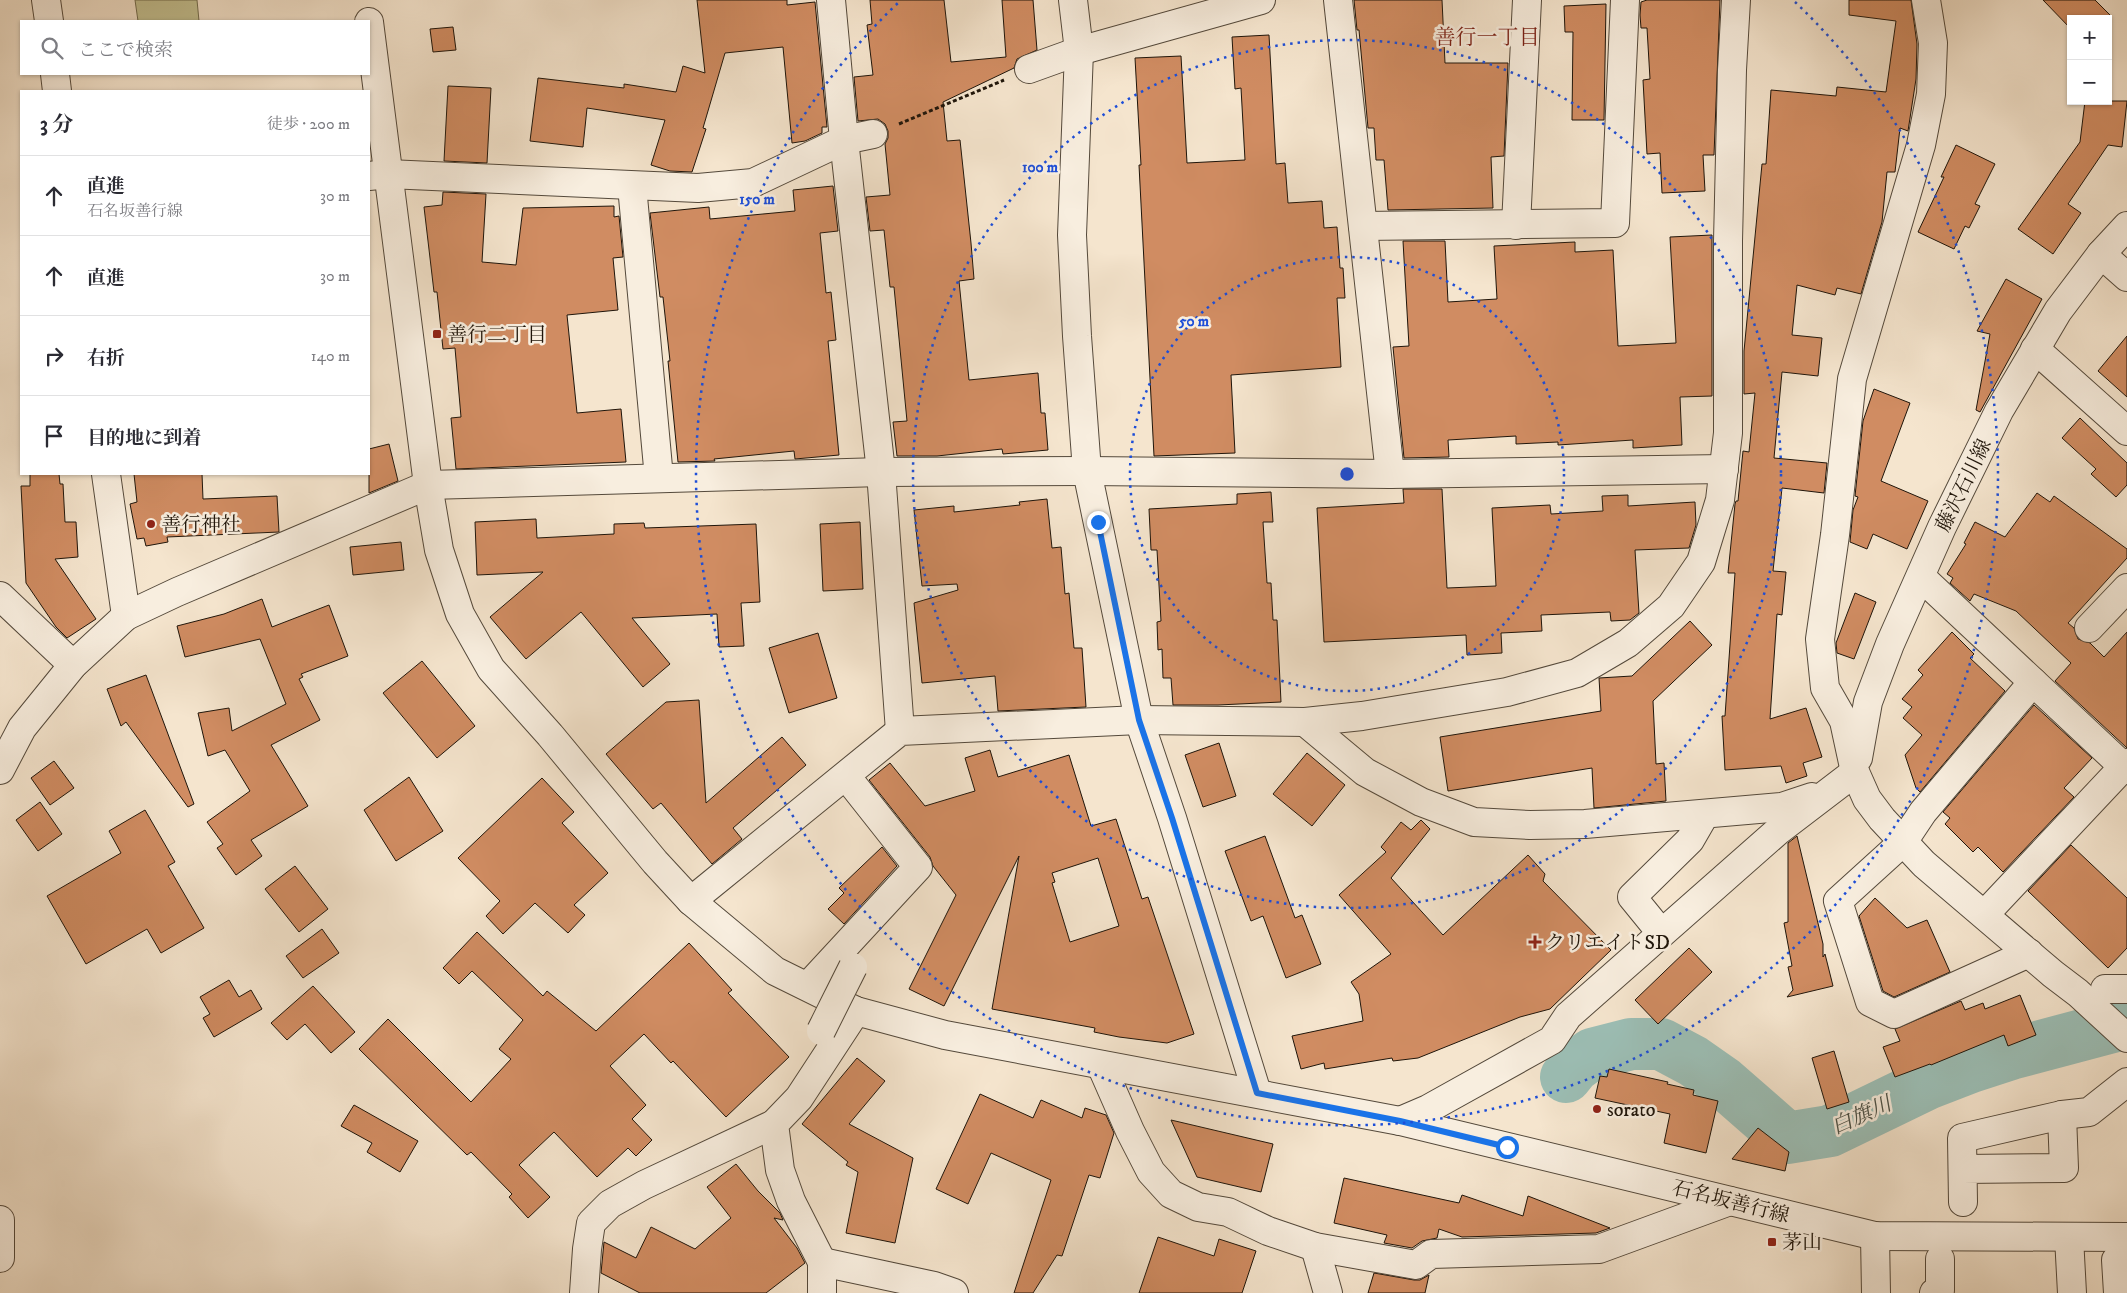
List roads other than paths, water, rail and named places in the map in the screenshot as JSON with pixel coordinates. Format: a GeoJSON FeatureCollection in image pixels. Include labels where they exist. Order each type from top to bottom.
{"type":"FeatureCollection","features":[{"type":"Feature","properties":{"kind":"street"},"geometry":{"type":"LineString","coordinates":[[46,0],[49,20]]}},
{"type":"Feature","properties":{"kind":"street","name":"石名坂善行線"},"geometry":{"type":"LineString","coordinates":[[366,0],[369,20]]}},
{"type":"Feature","properties":{"kind":"street"},"geometry":{"type":"LineString","coordinates":[[831,0],[844,140],[882,472],[900,730]]}},
{"type":"Feature","properties":{"kind":"street"},"geometry":{"type":"LineString","coordinates":[[1073,0],[1079,51],[1072,235],[1087,471],[1139,720],[1172,818],[1257,1093]]}},
{"type":"Feature","properties":{"kind":"street"},"geometry":{"type":"LineString","coordinates":[[1029,69],[1079,51],[1262,0]]}},
{"type":"Feature","properties":{"kind":"street"},"geometry":{"type":"LineString","coordinates":[[1338,0],[1390,474]]}},
{"type":"Feature","properties":{"kind":"street"},"geometry":{"type":"LineString","coordinates":[[1516,225],[1527,0]]}},
{"type":"Feature","properties":{"kind":"street"},"geometry":{"type":"LineString","coordinates":[[1363,226],[1615,223],[1625,0]]}},
{"type":"Feature","properties":{"kind":"street"},"geometry":{"type":"LineString","coordinates":[[690,901],[846,776],[900,730],[1139,720],[1305,722],[1362,716],[1507,692],[1577,672],[1628,644],[1671,606],[1702,562],[1720,500],[1728,433],[1729,232],[1732,70],[1736,0]]}},
{"type":"Feature","properties":{"kind":"street"},"geometry":{"type":"LineString","coordinates":[[1926,0],[1934,43],[1931,94],[1920,145],[1852,379],[1835,535],[1820,639],[1825,688],[1844,721],[1850,777],[1903,842],[1924,864],[1985,914],[2127,1038]]}},
{"type":"Feature","properties":{"kind":"street","name":"石名坂善行線"},"geometry":{"type":"LineString","coordinates":[[370,39],[378,175],[439,550],[460,614],[492,670],[550,736],[655,862],[690,901],[775,971],[856,1011],[945,1035],[1400,1121],[1874,1236],[2069,1237],[2122,1248]]}},
{"type":"Feature","properties":{"kind":"street"},"geometry":{"type":"LineString","coordinates":[[55,75],[57,90]]}},
{"type":"Feature","properties":{"kind":"street"},"geometry":{"type":"LineString","coordinates":[[378,175],[698,188],[753,183],[844,140],[874,134]]}},
{"type":"Feature","properties":{"kind":"street"},"geometry":{"type":"LineString","coordinates":[[632,186],[659,478]]}},
{"type":"Feature","properties":{"kind":"street","name":"藤沢石川線"},"geometry":{"type":"LineString","coordinates":[[1850,777],[1868,702],[1890,644],[1922,577],[1942,527],[1999,411],[2058,311],[2101,254],[2127,226]]}},
{"type":"Feature","properties":{"kind":"street"},"geometry":{"type":"LineString","coordinates":[[2101,254],[2127,277]]}},
{"type":"Feature","properties":{"kind":"street"},"geometry":{"type":"LineString","coordinates":[[2035,349],[2127,431]]}},
{"type":"Feature","properties":{"kind":"street"},"geometry":{"type":"LineString","coordinates":[[0,770],[22,728],[72,665],[126,616],[177,592],[428,485],[882,472],[1087,471],[1390,474],[1724,469]]}},
{"type":"Feature","properties":{"kind":"street"},"geometry":{"type":"LineString","coordinates":[[106,475],[126,616]]}},
{"type":"Feature","properties":{"kind":"street"},"geometry":{"type":"LineString","coordinates":[[1922,577],[2126,767],[1985,914]]}},
{"type":"Feature","properties":{"kind":"street"},"geometry":{"type":"LineString","coordinates":[[2089,628],[2127,588]]}},
{"type":"Feature","properties":{"kind":"street"},"geometry":{"type":"LineString","coordinates":[[0,596],[72,665]]}},
{"type":"Feature","properties":{"kind":"street"},"geometry":{"type":"LineString","coordinates":[[2029,953],[1894,1014],[1870,1002],[1838,901],[1903,842],[1923,812],[2033,682]]}},
{"type":"Feature","properties":{"kind":"street"},"geometry":{"type":"LineString","coordinates":[[1305,722],[1365,772],[1421,802],[1474,822],[1530,825],[1585,824],[1782,807],[1819,795],[1850,777]]}},
{"type":"Feature","properties":{"kind":"street"},"geometry":{"type":"LineString","coordinates":[[808,986],[918,867],[846,776]]}},
{"type":"Feature","properties":{"kind":"street"},"geometry":{"type":"LineString","coordinates":[[1400,1121],[1428,1109],[1552,1040],[1568,1016],[1779,830],[1850,777]]}},
{"type":"Feature","properties":{"kind":"street"},"geometry":{"type":"LineString","coordinates":[[1654,924],[1632,897],[1690,840],[1705,814]]}},
{"type":"Feature","properties":{"kind":"street"},"geometry":{"type":"LineString","coordinates":[[821,1031],[858,976]]}},
{"type":"Feature","properties":{"kind":"street"},"geometry":{"type":"LineString","coordinates":[[584,1293],[591,1223],[610,1204],[644,1185],[774,1124],[799,1098],[856,1011]]}},
{"type":"Feature","properties":{"kind":"street"},"geometry":{"type":"LineString","coordinates":[[1101,1064],[1130,1131],[1151,1172],[1171,1194],[1198,1208],[1228,1212],[1268,1231],[1315,1247],[1416,1265],[1431,1254],[1599,1249],[1730,1200]]}},
{"type":"Feature","properties":{"kind":"street"},"geometry":{"type":"LineString","coordinates":[[1963,1202],[1962,1138],[2062,1115],[2089,1112],[2127,1082]]}},
{"type":"Feature","properties":{"kind":"street"},"geometry":{"type":"LineString","coordinates":[[1963,1169],[2064,1168],[2062,1115]]}},
{"type":"Feature","properties":{"kind":"street"},"geometry":{"type":"LineString","coordinates":[[774,1124],[780,1170],[788,1194],[822,1262],[822,1293]]}},
{"type":"Feature","properties":{"kind":"street"},"geometry":{"type":"LineString","coordinates":[[0,1220],[0,1258]]}},
{"type":"Feature","properties":{"kind":"street"},"geometry":{"type":"LineString","coordinates":[[1874,1236],[1876,1293]]}},
{"type":"Feature","properties":{"kind":"street"},"geometry":{"type":"LineString","coordinates":[[2069,1237],[2072,1293]]}},
{"type":"Feature","properties":{"kind":"street"},"geometry":{"type":"LineString","coordinates":[[1315,1247],[1328,1293]]}},
{"type":"Feature","properties":{"kind":"street"},"geometry":{"type":"LineString","coordinates":[[2118,1293],[2122,1248]]}},
{"type":"Feature","properties":{"kind":"street"},"geometry":{"type":"LineString","coordinates":[[1934,1293],[1940,1290],[1940,1259]]}},
{"type":"Feature","properties":{"kind":"street"},"geometry":{"type":"LineString","coordinates":[[822,1262],[934,1286],[954,1293]]}},
{"type":"Feature","properties":{"kind":"waterway","name":"白旗川"},"geometry":{"type":"LineString","coordinates":[[1566,1077],[1574,1067],[1592,1054],[1631,1044],[1661,1044],[1693,1061],[1723,1082],[1787,1138],[1830,1131],[1927,1084],[1971,1067],[2011,1054],[2127,1023]]}},
{"type":"Feature","properties":{"kind":"place","name":"善行二丁目"},"geometry":{"type":"Point","coordinates":[437,334]}},
{"type":"Feature","properties":{"kind":"place","name":"善行神社"},"geometry":{"type":"Point","coordinates":[151,524]}},
{"type":"Feature","properties":{"kind":"place","name":"クリエイトSD"},"geometry":{"type":"Point","coordinates":[1535,942]}},
{"type":"Feature","properties":{"kind":"place","name":"sorato"},"geometry":{"type":"Point","coordinates":[1597,1109]}},
{"type":"Feature","properties":{"kind":"place","name":"茅山"},"geometry":{"type":"Point","coordinates":[1772,1242]}},
{"type":"Feature","properties":{"kind":"district","name":"善行一丁目"},"geometry":{"type":"Point","coordinates":[1487,37]}}]}
